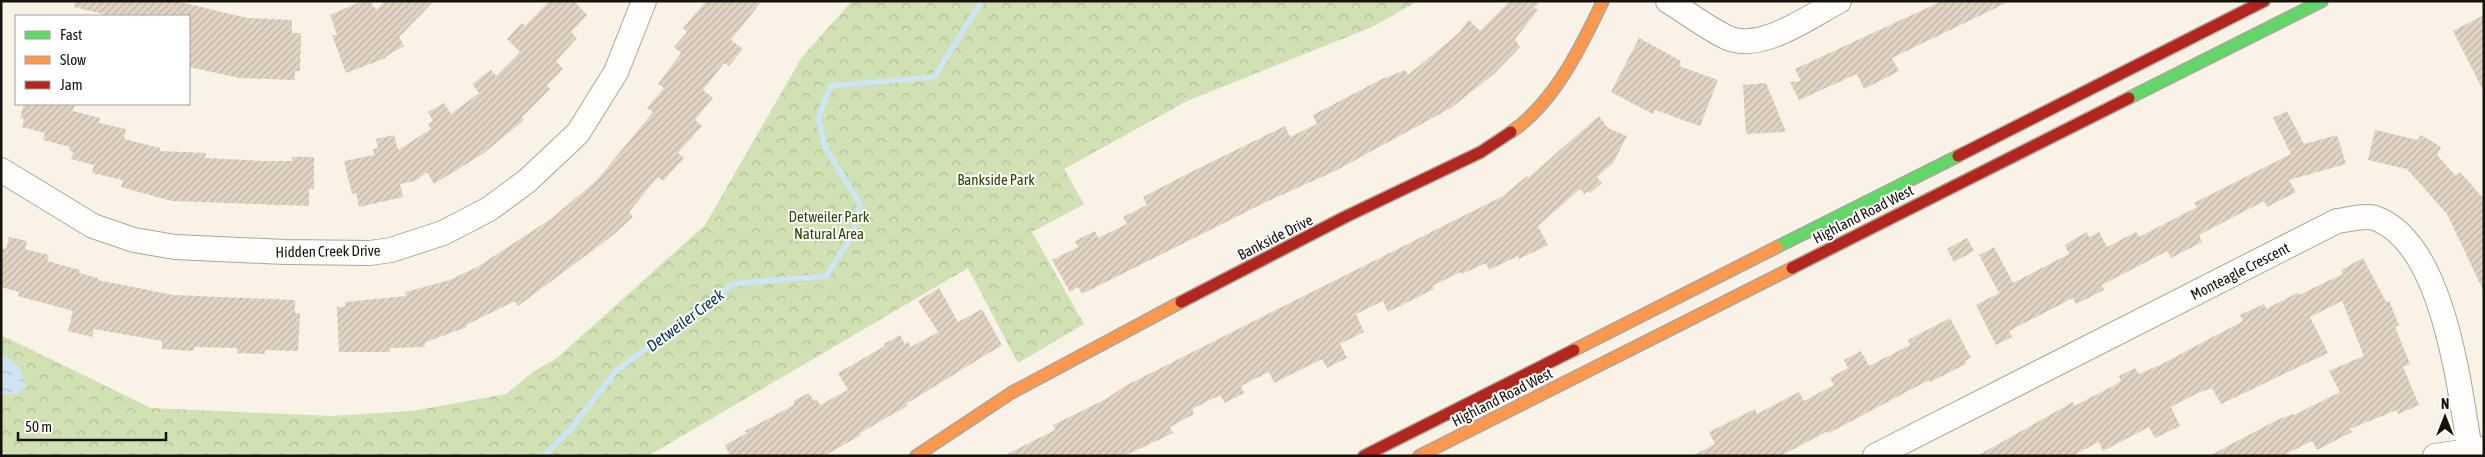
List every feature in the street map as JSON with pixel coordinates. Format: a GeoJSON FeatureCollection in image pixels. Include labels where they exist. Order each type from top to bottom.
{"type":"FeatureCollection","features":[{"type":"Feature","properties":{"kind":"main road","name":"Bankside Drive"},"geometry":{"type":"LineString","coordinates":[[916,456],[1011,393],[1069,360],[1345,217],[1481,152],[1515,129],[1547,97],[1580,50],[1602,1]]}},
{"type":"Feature","properties":{"kind":"main road","name":"Highland Road West"},"geometry":{"type":"LineString","coordinates":[[1364,456],[2264,1]]}},
{"type":"Feature","properties":{"kind":"main road","name":"Highland Road West"},"geometry":{"type":"LineString","coordinates":[[1419,456],[2322,1]]}},
{"type":"Feature","properties":{"kind":"street","name":"Hidden Creek Drive"},"geometry":{"type":"LineString","coordinates":[[1,170],[93,226],[134,240],[175,247],[285,252],[370,253],[391,250],[443,233],[489,210],[527,181],[578,133],[616,72],[644,1]]}},
{"type":"Feature","properties":{"kind":"street"},"geometry":{"type":"LineString","coordinates":[[1668,1],[1729,38],[1749,41],[1769,38],[1839,1]]}},
{"type":"Feature","properties":{"kind":"street","name":"Monteagle Crescent"},"geometry":{"type":"LineString","coordinates":[[1875,456],[2337,221],[2374,218],[2401,235],[2423,263],[2446,324],[2477,450]]}},
{"type":"Feature","properties":{"kind":"street"},"geometry":{"type":"LineString","coordinates":[[2435,456],[2477,450]]}},
{"type":"Feature","properties":{"kind":"green space","name":"Detweiler Park Natural Area"},"geometry":{"type":"Polygon","coordinates":[[[852,1],[1418,1],[1372,27],[1187,101],[1064,169],[1084,204],[1032,232],[1084,324],[1018,363],[968,268],[648,456],[1,456],[1,335],[151,408],[332,416],[412,411],[506,394],[533,372],[557,358],[705,225],[802,57],[852,1]]]}},
{"type":"Feature","properties":{"kind":"water"},"geometry":{"type":"Polygon","coordinates":[[[1,356],[19,367],[23,375],[25,387],[16,394],[1,394],[1,356]]]}},
{"type":"Feature","properties":{"kind":"building"},"geometry":{"type":"Polygon","coordinates":[[[75,1],[176,1],[247,18],[292,20],[292,33],[301,33],[300,71],[295,71],[295,80],[240,78],[190,67],[190,15],[107,15],[74,7],[75,1]]]}},
{"type":"Feature","properties":{"kind":"building"},"geometry":{"type":"Polygon","coordinates":[[[362,1],[370,1],[376,10],[386,1],[434,1],[399,37],[404,46],[386,58],[346,73],[332,35],[337,35],[330,15],[362,1]]]}},
{"type":"Feature","properties":{"kind":"building"},"geometry":{"type":"Polygon","coordinates":[[[549,1],[574,1],[587,15],[571,32],[577,38],[556,61],[563,69],[547,85],[550,89],[522,117],[524,120],[484,153],[434,184],[427,172],[415,181],[400,184],[403,197],[359,207],[356,193],[352,194],[344,161],[374,155],[373,149],[378,148],[376,139],[394,135],[398,150],[431,129],[428,124],[433,121],[428,112],[444,103],[451,114],[479,93],[472,84],[491,70],[496,76],[520,52],[507,39],[522,23],[525,26],[549,1]]]}},
{"type":"Feature","properties":{"kind":"building"},"geometry":{"type":"Polygon","coordinates":[[[706,1],[762,1],[731,40],[743,49],[729,66],[724,63],[703,90],[713,98],[695,120],[702,126],[678,153],[684,158],[663,181],[658,177],[629,212],[633,217],[612,236],[518,306],[515,301],[466,325],[467,327],[426,342],[424,347],[390,348],[390,352],[339,352],[337,307],[345,307],[345,302],[406,296],[405,292],[450,280],[479,266],[552,218],[597,180],[653,112],[647,108],[664,88],[658,84],[681,53],[674,47],[687,32],[683,28],[706,1]]]}},
{"type":"Feature","properties":{"kind":"building"},"geometry":{"type":"Polygon","coordinates":[[[1510,1],[1540,1],[1534,8],[1538,10],[1515,39],[1520,47],[1495,73],[1451,108],[1335,171],[1266,202],[1082,294],[1078,287],[1070,292],[1052,260],[1078,247],[1075,241],[1095,231],[1098,238],[1127,224],[1123,217],[1147,205],[1143,197],[1191,172],[1285,126],[1290,137],[1317,124],[1313,115],[1380,80],[1405,70],[1408,75],[1459,33],[1469,20],[1480,31],[1510,1]]]}},
{"type":"Feature","properties":{"kind":"building"},"geometry":{"type":"Polygon","coordinates":[[[1942,1],[2010,1],[1892,58],[1899,71],[1864,89],[1857,74],[1799,100],[1790,82],[1801,81],[1795,69],[1942,1]]]}},
{"type":"Feature","properties":{"kind":"building"},"geometry":{"type":"Polygon","coordinates":[[[2484,15],[2484,92],[2453,31],[2484,15]]]}},
{"type":"Feature","properties":{"kind":"building"},"geometry":{"type":"Polygon","coordinates":[[[1639,38],[1681,61],[1679,66],[1718,80],[1700,126],[1655,110],[1653,114],[1611,92],[1639,38]]]}},
{"type":"Feature","properties":{"kind":"building"},"geometry":{"type":"Polygon","coordinates":[[[1766,83],[1786,132],[1746,134],[1743,85],[1766,83]]]}},
{"type":"Feature","properties":{"kind":"building"},"geometry":{"type":"Polygon","coordinates":[[[24,105],[75,105],[73,111],[100,118],[99,123],[126,129],[124,139],[160,148],[160,151],[206,153],[205,158],[264,161],[292,161],[292,157],[314,157],[314,189],[309,189],[309,206],[172,201],[121,187],[123,180],[92,173],[94,165],[71,159],[73,152],[69,150],[70,147],[43,140],[45,133],[22,127],[24,119],[20,118],[24,105]]]}},
{"type":"Feature","properties":{"kind":"building"},"geometry":{"type":"Polygon","coordinates":[[[2287,111],[2304,144],[2337,135],[2346,164],[2289,180],[2296,192],[2267,207],[2264,201],[2199,235],[2202,242],[2171,258],[2167,251],[2102,285],[2104,290],[2076,304],[2073,298],[2009,331],[2012,337],[1996,345],[1976,305],[1999,293],[1979,255],[1994,247],[2013,283],[2069,254],[2065,246],[2066,244],[2087,232],[2089,237],[2099,232],[2107,247],[2136,232],[2139,237],[2197,207],[2194,203],[2291,154],[2273,118],[2287,111]]]}},
{"type":"Feature","properties":{"kind":"building"},"geometry":{"type":"Polygon","coordinates":[[[1599,116],[1608,128],[1627,136],[1613,163],[1597,177],[1602,183],[1590,193],[1588,191],[1584,194],[1580,189],[1538,226],[1548,245],[1519,259],[1518,256],[1489,270],[1486,263],[1462,274],[1461,272],[1432,286],[1434,289],[1388,312],[1383,301],[1356,314],[1364,332],[1340,344],[1347,358],[1327,368],[1322,359],[1274,383],[1269,372],[1241,386],[1244,393],[1225,403],[1220,395],[1192,409],[1194,414],[1170,427],[1173,433],[1124,456],[1003,456],[1055,430],[1053,425],[1106,399],[1125,386],[1503,196],[1527,176],[1528,178],[1599,116]]]}},
{"type":"Feature","properties":{"kind":"building"},"geometry":{"type":"Polygon","coordinates":[[[2375,130],[2418,140],[2421,135],[2441,147],[2437,155],[2456,176],[2460,172],[2484,199],[2484,292],[2447,214],[2407,169],[2368,160],[2375,130]]]}},
{"type":"Feature","properties":{"kind":"building"},"geometry":{"type":"Polygon","coordinates":[[[9,237],[27,241],[25,249],[49,255],[47,261],[80,270],[79,273],[98,278],[98,280],[173,295],[295,300],[295,313],[300,313],[298,351],[265,350],[265,354],[237,353],[237,348],[194,347],[194,351],[162,349],[162,341],[94,329],[92,337],[68,331],[73,311],[18,296],[19,292],[1,287],[1,248],[6,249],[9,237]]]}},
{"type":"Feature","properties":{"kind":"building"},"geometry":{"type":"Polygon","coordinates":[[[1967,238],[1974,251],[1954,262],[1947,249],[1967,238]]]}},
{"type":"Feature","properties":{"kind":"building"},"geometry":{"type":"Polygon","coordinates":[[[2363,258],[2386,302],[2389,301],[2399,325],[2395,327],[2410,364],[2403,367],[2419,405],[2398,414],[2397,410],[2350,429],[2352,432],[2317,450],[2312,441],[2282,456],[2209,456],[2277,420],[2294,415],[2340,392],[2329,371],[2364,356],[2342,301],[2310,317],[2328,353],[2221,404],[2212,388],[2198,393],[2171,407],[2180,426],[2155,438],[2149,427],[2103,451],[2099,442],[2072,456],[1977,456],[2073,402],[2074,406],[2115,385],[2121,381],[2119,376],[2135,368],[2139,374],[2160,365],[2243,321],[2240,315],[2264,304],[2266,309],[2297,293],[2299,295],[2343,274],[2341,270],[2363,258]]]}},
{"type":"Feature","properties":{"kind":"building"},"geometry":{"type":"Polygon","coordinates":[[[939,288],[958,322],[982,309],[1002,345],[906,404],[907,406],[860,433],[861,435],[824,456],[730,456],[725,445],[747,433],[745,431],[794,405],[793,401],[809,393],[814,401],[817,399],[820,405],[848,390],[838,373],[885,346],[884,344],[900,335],[905,344],[908,342],[911,347],[938,332],[918,301],[939,288]]]}},
{"type":"Feature","properties":{"kind":"building"},"geometry":{"type":"Polygon","coordinates":[[[1950,318],[1971,358],[1965,361],[1966,364],[1930,382],[1929,380],[1829,433],[1828,431],[1780,456],[1692,456],[1715,444],[1709,432],[1755,409],[1757,414],[1799,392],[1804,401],[1834,385],[1830,378],[1848,368],[1844,360],[1861,351],[1869,366],[1910,345],[1908,340],[1950,318]]]}},
{"type":"Feature","properties":{"kind":"waterway","name":"Detweiler Creek"},"geometry":{"type":"LineString","coordinates":[[543,456],[569,431],[616,371],[733,284],[826,276],[853,235],[860,204],[826,149],[818,118],[831,86],[934,77],[982,1]]}},
{"type":"Feature","properties":{"kind":"waterway","name":"Detweiler Creek"},"geometry":{"type":"LineString","coordinates":[[1,454],[6,456]]}},
{"type":"Feature","properties":{"kind":"traffic: fast"},"geometry":{"type":"LineString","coordinates":[[2129,98],[2322,1]]}},
{"type":"Feature","properties":{"kind":"traffic: fast"},"geometry":{"type":"LineString","coordinates":[[1777,247],[1958,156]]}},
{"type":"Feature","properties":{"kind":"traffic: slow"},"geometry":{"type":"LineString","coordinates":[[1511,132],[1540,106],[1565,73],[1603,1]]}},
{"type":"Feature","properties":{"kind":"traffic: slow"},"geometry":{"type":"LineString","coordinates":[[1574,350],[1777,247]]}},
{"type":"Feature","properties":{"kind":"traffic: slow"},"geometry":{"type":"LineString","coordinates":[[1419,456],[1792,268]]}},
{"type":"Feature","properties":{"kind":"traffic: slow"},"geometry":{"type":"LineString","coordinates":[[916,456],[1011,393],[1181,302]]}},
{"type":"Feature","properties":{"kind":"traffic: jam"},"geometry":{"type":"LineString","coordinates":[[1958,156],[2264,1]]}},
{"type":"Feature","properties":{"kind":"traffic: jam"},"geometry":{"type":"LineString","coordinates":[[1792,268],[2129,98]]}},
{"type":"Feature","properties":{"kind":"traffic: jam"},"geometry":{"type":"LineString","coordinates":[[1181,302],[1345,217],[1481,152],[1511,132]]}},
{"type":"Feature","properties":{"kind":"traffic: jam"},"geometry":{"type":"LineString","coordinates":[[1364,456],[1574,350]]}},
{"type":"Feature","properties":{"kind":"park label","name":"Bankside Park"},"geometry":{"type":"Point","coordinates":[996,179]}}]}
